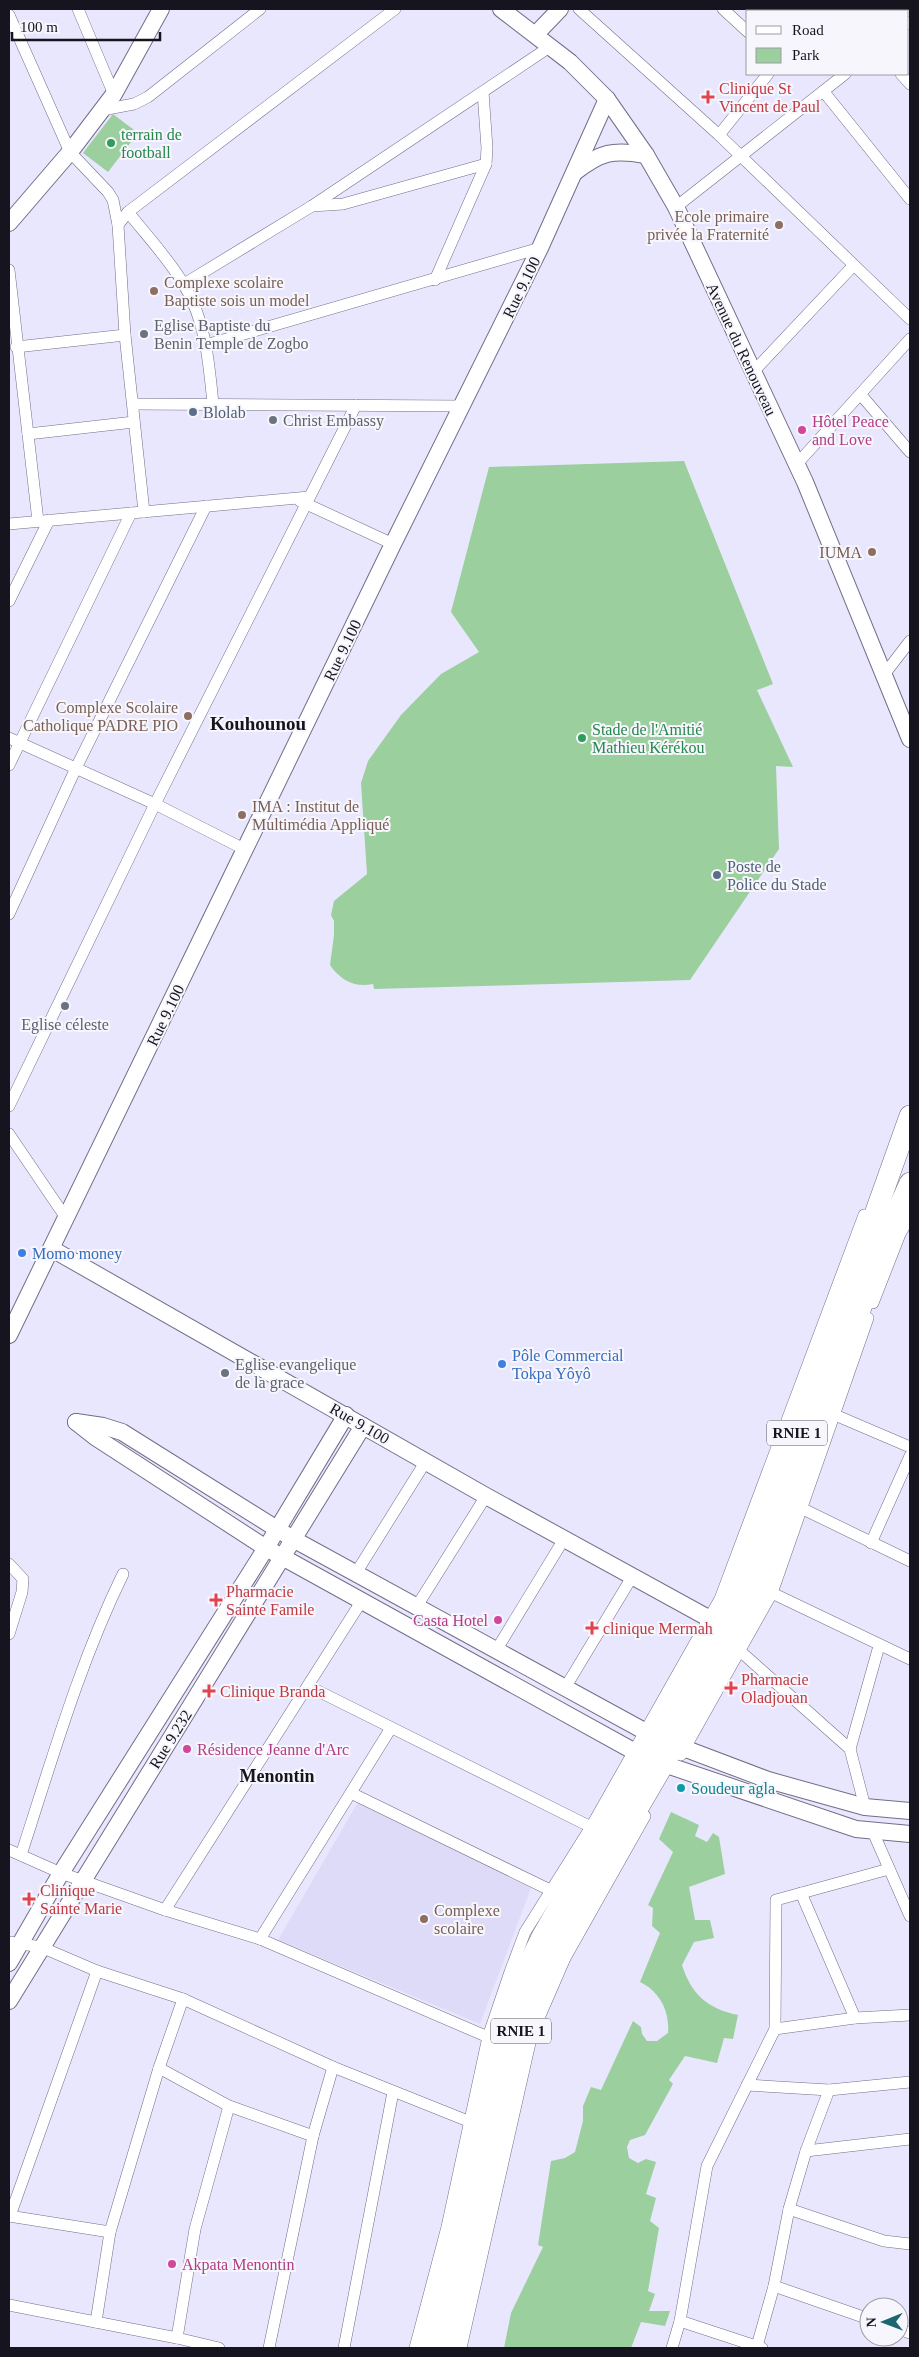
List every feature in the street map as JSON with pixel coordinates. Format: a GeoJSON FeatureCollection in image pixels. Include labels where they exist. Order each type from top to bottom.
{"type":"FeatureCollection","features":[{"type":"Feature","properties":{"kind":"highway","name":"RNIE 1"},"geometry":{"type":"LineString","coordinates":[[449,2348],[515,2054],[533,1998],[557,1946],[665,1740],[752,1557],[910,1116]]}},
{"type":"Feature","properties":{"kind":"highway","name":"RNIE 1"},"geometry":{"type":"LineString","coordinates":[[665,1740],[733,1642],[762,1576],[890,1228],[910,1183]]}},
{"type":"Feature","properties":{"kind":"highway","name":"RNIE 1"},"geometry":{"type":"LineString","coordinates":[[431,2348],[498,2050],[517,1988],[542,1937],[654,1760]]}},
{"type":"Feature","properties":{"kind":"street"},"geometry":{"type":"LineString","coordinates":[[78,9],[117,100]]}},
{"type":"Feature","properties":{"kind":"street"},"geometry":{"type":"LineString","coordinates":[[9,223],[70,152],[102,110],[117,100],[161,9]]}},
{"type":"Feature","properties":{"kind":"street"},"geometry":{"type":"LineString","coordinates":[[117,100],[134,104],[148,97],[260,9]]}},
{"type":"Feature","properties":{"kind":"street"},"geometry":{"type":"LineString","coordinates":[[118,225],[128,212],[395,9]]}},
{"type":"Feature","properties":{"kind":"street","name":"Avenue du Renouveau"},"geometry":{"type":"LineString","coordinates":[[501,9],[570,62],[607,100],[646,155],[676,206],[805,482],[910,739]]}},
{"type":"Feature","properties":{"kind":"street"},"geometry":{"type":"LineString","coordinates":[[536,34],[560,9]]}},
{"type":"Feature","properties":{"kind":"street"},"geometry":{"type":"LineString","coordinates":[[579,9],[719,135],[910,319]]}},
{"type":"Feature","properties":{"kind":"street"},"geometry":{"type":"LineString","coordinates":[[723,9],[746,30]]}},
{"type":"Feature","properties":{"kind":"street"},"geometry":{"type":"LineString","coordinates":[[9,16],[70,152],[108,192],[113,200],[118,225],[125,335],[144,512]]}},
{"type":"Feature","properties":{"kind":"street"},"geometry":{"type":"LineString","coordinates":[[184,284],[312,206],[551,46]]}},
{"type":"Feature","properties":{"kind":"street"},"geometry":{"type":"LineString","coordinates":[[719,135],[767,75]]}},
{"type":"Feature","properties":{"kind":"street"},"geometry":{"type":"LineString","coordinates":[[676,206],[844,75]]}},
{"type":"Feature","properties":{"kind":"street"},"geometry":{"type":"LineString","coordinates":[[436,280],[486,164],[487,133],[483,92]]}},
{"type":"Feature","properties":{"kind":"street"},"geometry":{"type":"LineString","coordinates":[[824,92],[910,199]]}},
{"type":"Feature","properties":{"kind":"street","name":"Rue 9.100"},"geometry":{"type":"LineString","coordinates":[[607,100],[540,248],[393,544],[52,1249],[486,1496],[710,1619]]}},
{"type":"Feature","properties":{"kind":"street"},"geometry":{"type":"LineString","coordinates":[[574,174],[594,158],[605,153],[629,151],[646,155]]}},
{"type":"Feature","properties":{"kind":"street"},"geometry":{"type":"LineString","coordinates":[[312,206],[343,204],[486,164]]}},
{"type":"Feature","properties":{"kind":"street"},"geometry":{"type":"LineString","coordinates":[[128,212],[184,284],[194,304],[206,346],[213,404]]}},
{"type":"Feature","properties":{"kind":"street"},"geometry":{"type":"LineString","coordinates":[[206,346],[540,248]]}},
{"type":"Feature","properties":{"kind":"street"},"geometry":{"type":"LineString","coordinates":[[754,371],[853,266]]}},
{"type":"Feature","properties":{"kind":"street"},"geometry":{"type":"LineString","coordinates":[[9,270],[16,348],[28,434],[44,520],[9,601]]}},
{"type":"Feature","properties":{"kind":"street"},"geometry":{"type":"LineString","coordinates":[[16,348],[125,335]]}},
{"type":"Feature","properties":{"kind":"street"},"geometry":{"type":"LineString","coordinates":[[796,465],[910,340]]}},
{"type":"Feature","properties":{"kind":"street"},"geometry":{"type":"LineString","coordinates":[[861,395],[910,452]]}},
{"type":"Feature","properties":{"kind":"street"},"geometry":{"type":"LineString","coordinates":[[133,404],[462,406]]}},
{"type":"Feature","properties":{"kind":"street"},"geometry":{"type":"LineString","coordinates":[[9,1106],[156,804],[356,405]]}},
{"type":"Feature","properties":{"kind":"street"},"geometry":{"type":"LineString","coordinates":[[28,434],[134,422]]}},
{"type":"Feature","properties":{"kind":"street"},"geometry":{"type":"LineString","coordinates":[[9,524],[294,498],[308,501],[393,544]]}},
{"type":"Feature","properties":{"kind":"street"},"geometry":{"type":"LineString","coordinates":[[9,914],[76,768],[206,506]]}},
{"type":"Feature","properties":{"kind":"street"},"geometry":{"type":"LineString","coordinates":[[9,765],[14,740],[130,513]]}},
{"type":"Feature","properties":{"kind":"street"},"geometry":{"type":"LineString","coordinates":[[883,676],[910,641]]}},
{"type":"Feature","properties":{"kind":"street"},"geometry":{"type":"LineString","coordinates":[[14,740],[156,804],[246,850]]}},
{"type":"Feature","properties":{"kind":"street"},"geometry":{"type":"LineString","coordinates":[[461,2348],[532,2034],[654,1760],[665,1740],[710,1619],[720,1599],[888,1149],[910,1102]]}},
{"type":"Feature","properties":{"kind":"street"},"geometry":{"type":"LineString","coordinates":[[9,1134],[66,1218]]}},
{"type":"Feature","properties":{"kind":"street"},"geometry":{"type":"LineString","coordinates":[[665,1740],[740,1651],[772,1593],[871,1311],[905,1236],[910,1216]]}},
{"type":"Feature","properties":{"kind":"street"},"geometry":{"type":"LineString","coordinates":[[9,1336],[52,1249]]}},
{"type":"Feature","properties":{"kind":"street","name":"Rue 9.232"},"geometry":{"type":"LineString","coordinates":[[9,1963],[15,1942],[61,1873],[266,1548],[276,1528],[346,1415]]}},
{"type":"Feature","properties":{"kind":"street"},"geometry":{"type":"LineString","coordinates":[[835,1415],[910,1447]]}},
{"type":"Feature","properties":{"kind":"street"},"geometry":{"type":"LineString","coordinates":[[910,1811],[866,1807],[768,1780],[665,1740],[565,1688],[497,1649],[293,1539],[122,1432],[103,1426],[76,1422],[266,1548],[361,1602],[654,1760],[798,1811],[856,1829],[910,1834]]}},
{"type":"Feature","properties":{"kind":"street","name":"Rue 9.232"},"geometry":{"type":"LineString","coordinates":[[9,2001],[364,1426]]}},
{"type":"Feature","properties":{"kind":"street"},"geometry":{"type":"LineString","coordinates":[[871,1543],[910,1456]]}},
{"type":"Feature","properties":{"kind":"street"},"geometry":{"type":"LineString","coordinates":[[356,1573],[426,1461]]}},
{"type":"Feature","properties":{"kind":"street"},"geometry":{"type":"LineString","coordinates":[[173,1488],[185,1471]]}},
{"type":"Feature","properties":{"kind":"street"},"geometry":{"type":"LineString","coordinates":[[417,1606],[486,1496]]}},
{"type":"Feature","properties":{"kind":"street"},"geometry":{"type":"LineString","coordinates":[[803,1509],[910,1562]]}},
{"type":"Feature","properties":{"kind":"street"},"geometry":{"type":"LineString","coordinates":[[497,1649],[564,1539]]}},
{"type":"Feature","properties":{"kind":"street"},"geometry":{"type":"LineString","coordinates":[[9,1564],[23,1580],[22,1592],[9,1634]]}},
{"type":"Feature","properties":{"kind":"street"},"geometry":{"type":"LineString","coordinates":[[21,1855],[86,1656],[123,1574]]}},
{"type":"Feature","properties":{"kind":"street"},"geometry":{"type":"LineString","coordinates":[[565,1688],[632,1577]]}},
{"type":"Feature","properties":{"kind":"street"},"geometry":{"type":"LineString","coordinates":[[772,1593],[879,1646],[910,1659]]}},
{"type":"Feature","properties":{"kind":"street"},"geometry":{"type":"LineString","coordinates":[[165,1910],[361,1602]]}},
{"type":"Feature","properties":{"kind":"street"},"geometry":{"type":"LineString","coordinates":[[866,1807],[850,1749],[879,1646]]}},
{"type":"Feature","properties":{"kind":"street"},"geometry":{"type":"LineString","coordinates":[[740,1651],[850,1749]]}},
{"type":"Feature","properties":{"kind":"street"},"geometry":{"type":"LineString","coordinates":[[308,1686],[590,1827]]}},
{"type":"Feature","properties":{"kind":"street"},"geometry":{"type":"LineString","coordinates":[[260,1939],[390,1728]]}},
{"type":"Feature","properties":{"kind":"street"},"geometry":{"type":"LineString","coordinates":[[415,2348],[446,2227],[488,2037],[525,1932],[590,1827],[654,1760]]}},
{"type":"Feature","properties":{"kind":"street"},"geometry":{"type":"LineString","coordinates":[[350,1793],[550,1890]]}},
{"type":"Feature","properties":{"kind":"street"},"geometry":{"type":"LineString","coordinates":[[873,1832],[910,1916]]}},
{"type":"Feature","properties":{"kind":"street"},"geometry":{"type":"LineString","coordinates":[[9,1850],[61,1873],[165,1910],[260,1939],[488,2037]]}},
{"type":"Feature","properties":{"kind":"street"},"geometry":{"type":"LineString","coordinates":[[672,2348],[680,2321],[707,2166],[775,2029],[776,1900],[889,1869]]}},
{"type":"Feature","properties":{"kind":"street"},"geometry":{"type":"LineString","coordinates":[[801,1893],[855,2018]]}},
{"type":"Feature","properties":{"kind":"street"},"geometry":{"type":"LineString","coordinates":[[15,1942],[41,1947],[97,1971],[184,1999],[333,2067],[468,2121]]}},
{"type":"Feature","properties":{"kind":"street"},"geometry":{"type":"LineString","coordinates":[[97,1971],[9,2216],[110,2232]]}},
{"type":"Feature","properties":{"kind":"street"},"geometry":{"type":"LineString","coordinates":[[96,2322],[110,2232],[159,2068],[184,1999]]}},
{"type":"Feature","properties":{"kind":"street"},"geometry":{"type":"LineString","coordinates":[[775,2029],[855,2018],[910,2015]]}},
{"type":"Feature","properties":{"kind":"street"},"geometry":{"type":"LineString","coordinates":[[269,2348],[313,2136],[333,2067]]}},
{"type":"Feature","properties":{"kind":"street"},"geometry":{"type":"LineString","coordinates":[[159,2068],[229,2106],[313,2136]]}},
{"type":"Feature","properties":{"kind":"street"},"geometry":{"type":"LineString","coordinates":[[747,2084],[829,2090],[910,2082]]}},
{"type":"Feature","properties":{"kind":"street"},"geometry":{"type":"LineString","coordinates":[[680,2321],[760,2347],[789,2209],[806,2152],[829,2090]]}},
{"type":"Feature","properties":{"kind":"street"},"geometry":{"type":"LineString","coordinates":[[344,2348],[393,2092]]}},
{"type":"Feature","properties":{"kind":"street"},"geometry":{"type":"LineString","coordinates":[[177,2338],[195,2229],[229,2106]]}},
{"type":"Feature","properties":{"kind":"street"},"geometry":{"type":"LineString","coordinates":[[806,2152],[910,2139]]}},
{"type":"Feature","properties":{"kind":"street"},"geometry":{"type":"LineString","coordinates":[[789,2209],[884,2241],[910,2244]]}},
{"type":"Feature","properties":{"kind":"street"},"geometry":{"type":"LineString","coordinates":[[774,2286],[859,2316]]}},
{"type":"Feature","properties":{"kind":"street"},"geometry":{"type":"LineString","coordinates":[[9,2305],[219,2348]]}},
{"type":"Feature","properties":{"kind":"shaded area"},"geometry":{"type":"Polygon","coordinates":[[[358,1802],[531,1888],[480,2024],[278,1940],[358,1802]]]}},
{"type":"Feature","properties":{"kind":"green space","name":"terrain de football"},"geometry":{"type":"Polygon","coordinates":[[[113,114],[138,133],[108,172],[83,153],[113,114]]]}},
{"type":"Feature","properties":{"kind":"green space","name":"Stade de l'Amitié Mathieu Kérékou"},"geometry":{"type":"Polygon","coordinates":[[[684,461],[773,684],[757,690],[793,767],[776,766],[779,849],[690,980],[374,989],[373,984],[354,984],[343,979],[330,965],[334,935],[334,921],[331,915],[334,901],[367,874],[361,783],[368,761],[401,715],[441,674],[479,652],[451,612],[489,467],[684,461]]]}},
{"type":"Feature","properties":{"kind":"green space"},"geometry":{"type":"Polygon","coordinates":[[[671,1812],[699,1825],[695,1836],[707,1842],[713,1833],[719,1837],[725,1874],[689,1887],[695,1920],[710,1920],[714,1938],[694,1942],[682,1965],[690,1984],[702,1999],[718,2009],[738,2015],[733,2039],[724,2038],[717,2063],[685,2056],[669,2080],[673,2084],[645,2135],[630,2140],[627,2147],[629,2158],[638,2163],[646,2159],[656,2162],[646,2194],[656,2198],[650,2221],[659,2228],[648,2291],[655,2294],[649,2311],[670,2311],[665,2326],[641,2322],[631,2348],[504,2348],[511,2313],[543,2247],[538,2245],[551,2161],[565,2158],[575,2152],[583,2121],[583,2106],[591,2087],[601,2090],[633,2021],[641,2027],[642,2034],[647,2041],[657,2041],[668,2033],[667,2017],[662,2003],[653,1991],[640,1982],[660,1933],[652,1926],[653,1908],[648,1905],[673,1852],[659,1839],[671,1812]]]}},
{"type":"Feature","properties":{"kind":"place","name":"Clinique St Vincent de Paul"},"geometry":{"type":"Point","coordinates":[708,97]}},
{"type":"Feature","properties":{"kind":"place","name":"terrain de football"},"geometry":{"type":"Point","coordinates":[111,143]}},
{"type":"Feature","properties":{"kind":"place","name":"Ecole primaire privée la Fraternité"},"geometry":{"type":"Point","coordinates":[779,225]}},
{"type":"Feature","properties":{"kind":"place","name":"Complexe scolaire Baptiste sois un model"},"geometry":{"type":"Point","coordinates":[154,291]}},
{"type":"Feature","properties":{"kind":"place","name":"Eglise Baptiste du Benin Temple de Zogbo"},"geometry":{"type":"Point","coordinates":[144,334]}},
{"type":"Feature","properties":{"kind":"place","name":"Blolab"},"geometry":{"type":"Point","coordinates":[193,412]}},
{"type":"Feature","properties":{"kind":"place","name":"Christ Embassy"},"geometry":{"type":"Point","coordinates":[273,420]}},
{"type":"Feature","properties":{"kind":"place","name":"Hôtel Peace and Love"},"geometry":{"type":"Point","coordinates":[802,430]}},
{"type":"Feature","properties":{"kind":"place","name":"IUMA"},"geometry":{"type":"Point","coordinates":[872,552]}},
{"type":"Feature","properties":{"kind":"place","name":"Complexe Scolaire Catholique PADRE PIO"},"geometry":{"type":"Point","coordinates":[188,716]}},
{"type":"Feature","properties":{"kind":"place","name":"Stade de l'Amitié Mathieu Kérékou"},"geometry":{"type":"Point","coordinates":[582,738]}},
{"type":"Feature","properties":{"kind":"place","name":"IMA : Institut de Multimédia Appliqué"},"geometry":{"type":"Point","coordinates":[242,815]}},
{"type":"Feature","properties":{"kind":"place","name":"Poste de Police du Stade"},"geometry":{"type":"Point","coordinates":[717,875]}},
{"type":"Feature","properties":{"kind":"place","name":"Eglise céleste"},"geometry":{"type":"Point","coordinates":[65,1006]}},
{"type":"Feature","properties":{"kind":"place","name":"Momo money"},"geometry":{"type":"Point","coordinates":[22,1253]}},
{"type":"Feature","properties":{"kind":"place","name":"Pôle Commercial Tokpa Yôyô"},"geometry":{"type":"Point","coordinates":[502,1364]}},
{"type":"Feature","properties":{"kind":"place","name":"Eglise evangelique de la grace"},"geometry":{"type":"Point","coordinates":[225,1373]}},
{"type":"Feature","properties":{"kind":"place","name":"Pharmacie Sainte Famile"},"geometry":{"type":"Point","coordinates":[216,1600]}},
{"type":"Feature","properties":{"kind":"place","name":"Casta Hotel"},"geometry":{"type":"Point","coordinates":[498,1620]}},
{"type":"Feature","properties":{"kind":"place","name":"clinique Mermah"},"geometry":{"type":"Point","coordinates":[592,1628]}},
{"type":"Feature","properties":{"kind":"place","name":"Pharmacie Oladjouan"},"geometry":{"type":"Point","coordinates":[731,1688]}},
{"type":"Feature","properties":{"kind":"place","name":"Clinique Branda"},"geometry":{"type":"Point","coordinates":[209,1691]}},
{"type":"Feature","properties":{"kind":"place","name":"Résidence Jeanne d'Arc"},"geometry":{"type":"Point","coordinates":[187,1749]}},
{"type":"Feature","properties":{"kind":"place","name":"Soudeur agla"},"geometry":{"type":"Point","coordinates":[681,1788]}},
{"type":"Feature","properties":{"kind":"place","name":"Clinique Sainte Marie"},"geometry":{"type":"Point","coordinates":[29,1899]}},
{"type":"Feature","properties":{"kind":"place","name":"Complexe scolaire"},"geometry":{"type":"Point","coordinates":[424,1919]}},
{"type":"Feature","properties":{"kind":"place","name":"Akpata Menontin"},"geometry":{"type":"Point","coordinates":[172,2264]}},
{"type":"Feature","properties":{"kind":"district","name":"Kouhounou"},"geometry":{"type":"Point","coordinates":[258,723]}},
{"type":"Feature","properties":{"kind":"district","name":"Menontin"},"geometry":{"type":"Point","coordinates":[277,1776]}}]}
